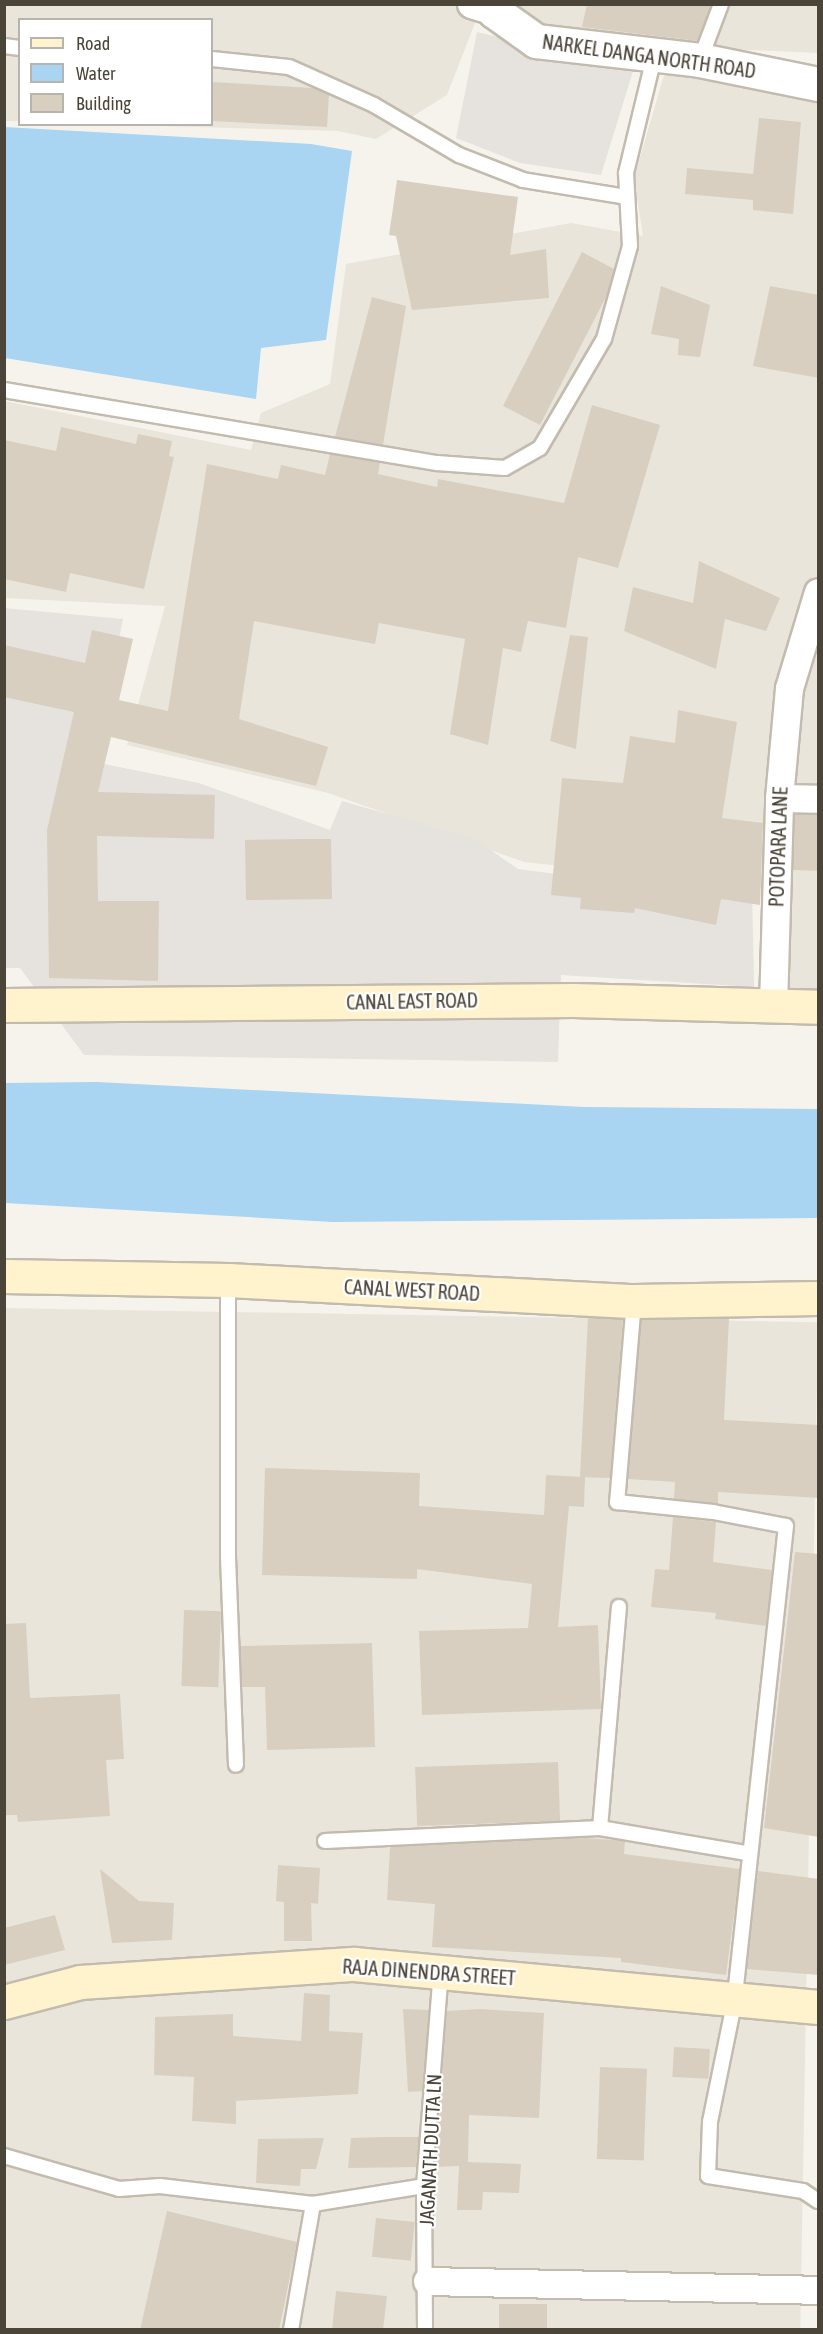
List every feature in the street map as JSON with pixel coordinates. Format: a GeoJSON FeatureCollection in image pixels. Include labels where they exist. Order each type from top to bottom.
{"type":"FeatureCollection","features":[{"type":"Feature","properties":{"kind":"main road","name":"CANAL EAST ROAD"},"geometry":{"type":"LineString","coordinates":[[4,1005],[573,1000],[819,1007]]}},
{"type":"Feature","properties":{"kind":"main road","name":"CANAL WEST ROAD"},"geometry":{"type":"LineString","coordinates":[[4,1276],[228,1280],[634,1301],[819,1298]]}},
{"type":"Feature","properties":{"kind":"main road","name":"RAJA DINENDRA STREET"},"geometry":{"type":"LineString","coordinates":[[4,2002],[92,1982],[354,1964],[442,1970],[819,2007]]}},
{"type":"Feature","properties":{"kind":"street","name":"NARKEL DANGA NORTH ROAD"},"geometry":{"type":"LineString","coordinates":[[487,7],[536,40],[654,57],[700,60],[819,84]]}},
{"type":"Feature","properties":{"kind":"street","name":"POTOPARA LANE"},"geometry":{"type":"LineString","coordinates":[[773,1006],[779,798],[789,688],[819,592]]}},
{"type":"Feature","properties":{"kind":"street"},"geometry":{"type":"LineString","coordinates":[[779,798],[819,799]]}},
{"type":"Feature","properties":{"kind":"street"},"geometry":{"type":"LineString","coordinates":[[427,2281],[819,2290]]}},
{"type":"Feature","properties":{"kind":"lane"},"geometry":{"type":"LineString","coordinates":[[700,60],[721,4]]}},
{"type":"Feature","properties":{"kind":"lane"},"geometry":{"type":"LineString","coordinates":[[4,390],[437,463],[505,468],[540,448],[604,339],[630,246],[626,172],[654,57]]}},
{"type":"Feature","properties":{"kind":"lane"},"geometry":{"type":"LineString","coordinates":[[213,59],[289,67],[374,105],[459,155],[523,180],[627,197]]}},
{"type":"Feature","properties":{"kind":"lane"},"geometry":{"type":"LineString","coordinates":[[228,1280],[228,1557],[236,1765]]}},
{"type":"Feature","properties":{"kind":"lane"},"geometry":{"type":"LineString","coordinates":[[634,1301],[617,1502],[713,1512],[786,1526],[747,1853],[735,1999],[710,2122],[708,2176],[802,2191],[819,2201]]}},
{"type":"Feature","properties":{"kind":"lane"},"geometry":{"type":"LineString","coordinates":[[600,1828],[619,1607]]}},
{"type":"Feature","properties":{"kind":"lane"},"geometry":{"type":"LineString","coordinates":[[324,1841],[600,1828],[747,1853]]}},
{"type":"Feature","properties":{"kind":"lane","name":"JAGANATH DUTTA LN"},"geometry":{"type":"LineString","coordinates":[[426,2330],[424,2186],[442,1970]]}},
{"type":"Feature","properties":{"kind":"lane"},"geometry":{"type":"LineString","coordinates":[[4,2157],[119,2189],[160,2186],[313,2204],[424,2186]]}},
{"type":"Feature","properties":{"kind":"lane"},"geometry":{"type":"LineString","coordinates":[[291,2330],[313,2204]]}},
{"type":"Feature","properties":{"kind":"shaded area"},"geometry":{"type":"Polygon","coordinates":[[[5,5],[482,5],[447,95],[376,139],[338,131],[160,126],[213,126],[213,18],[18,18],[18,121],[5,121],[5,5]]]}},
{"type":"Feature","properties":{"kind":"shaded area"},"geometry":{"type":"Polygon","coordinates":[[[520,5],[818,5],[818,53],[680,47],[541,29],[520,5]]]}},
{"type":"Feature","properties":{"kind":"shaded area"},"geometry":{"type":"Polygon","coordinates":[[[477,32],[633,71],[601,175],[520,163],[456,138],[477,32]]]}},
{"type":"Feature","properties":{"kind":"shaded area"},"geometry":{"type":"Polygon","coordinates":[[[664,75],[818,83],[818,608],[780,698],[765,888],[524,862],[328,793],[127,745],[165,606],[5,598],[4,401],[251,450],[261,413],[330,384],[346,264],[571,223],[643,236],[634,178],[664,75]]]}},
{"type":"Feature","properties":{"kind":"shaded area"},"geometry":{"type":"Polygon","coordinates":[[[4,608],[123,619],[94,762],[199,783],[330,830],[342,801],[475,839],[518,869],[610,881],[752,888],[754,987],[561,975],[558,1062],[84,1055],[20,968],[5,968],[4,608]]]}},
{"type":"Feature","properties":{"kind":"shaded area"},"geometry":{"type":"Polygon","coordinates":[[[818,653],[818,993],[790,992],[779,798],[804,684],[818,653]]]}},
{"type":"Feature","properties":{"kind":"shaded area"},"geometry":{"type":"Polygon","coordinates":[[[4,1308],[818,1322],[800,2330],[4,2329],[4,1308]]]}},
{"type":"Feature","properties":{"kind":"water"},"geometry":{"type":"Polygon","coordinates":[[[4,127],[311,144],[352,151],[326,340],[261,348],[256,399],[5,358],[4,127]]]}},
{"type":"Feature","properties":{"kind":"water"},"geometry":{"type":"Polygon","coordinates":[[[97,1082],[584,1107],[818,1109],[818,1218],[332,1222],[5,1203],[5,1083],[97,1082]]]}},
{"type":"Feature","properties":{"kind":"building"},"geometry":{"type":"Polygon","coordinates":[[[587,4],[711,4],[698,41],[582,27],[587,4]]]}},
{"type":"Feature","properties":{"kind":"building"},"geometry":{"type":"Polygon","coordinates":[[[213,82],[313,88],[329,95],[327,127],[213,121],[213,82]]]}},
{"type":"Feature","properties":{"kind":"building"},"geometry":{"type":"Polygon","coordinates":[[[759,118],[801,122],[793,214],[753,210],[753,200],[685,194],[687,168],[753,174],[759,118]]]}},
{"type":"Feature","properties":{"kind":"building"},"geometry":{"type":"Polygon","coordinates":[[[397,180],[518,197],[510,255],[546,249],[549,298],[412,310],[396,236],[389,235],[397,180]]]}},
{"type":"Feature","properties":{"kind":"building"},"geometry":{"type":"Polygon","coordinates":[[[582,252],[614,269],[607,295],[540,425],[503,406],[582,252]]]}},
{"type":"Feature","properties":{"kind":"building"},"geometry":{"type":"Polygon","coordinates":[[[661,286],[710,305],[700,357],[678,355],[679,339],[651,334],[661,286]]]}},
{"type":"Feature","properties":{"kind":"building"},"geometry":{"type":"Polygon","coordinates":[[[770,286],[819,295],[819,378],[753,366],[770,286]]]}},
{"type":"Feature","properties":{"kind":"building"},"geometry":{"type":"Polygon","coordinates":[[[372,297],[406,306],[383,445],[335,437],[372,297]]]}},
{"type":"Feature","properties":{"kind":"building"},"geometry":{"type":"Polygon","coordinates":[[[592,405],[660,425],[618,568],[578,557],[566,628],[528,621],[521,652],[503,648],[488,745],[450,734],[465,639],[379,623],[375,644],[254,621],[239,719],[328,747],[316,786],[111,737],[98,792],[215,795],[214,839],[97,836],[98,901],[159,901],[158,981],[49,978],[47,830],[74,712],[4,697],[4,645],[85,663],[92,630],[133,639],[119,700],[168,711],[207,464],[278,479],[281,465],[325,475],[330,454],[380,462],[378,474],[437,487],[438,479],[564,503],[592,405]]]}},
{"type":"Feature","properties":{"kind":"building"},"geometry":{"type":"Polygon","coordinates":[[[61,427],[136,444],[138,434],[172,441],[169,456],[174,457],[144,589],[70,573],[66,592],[4,579],[4,440],[56,451],[61,427]]]}},
{"type":"Feature","properties":{"kind":"building"},"geometry":{"type":"Polygon","coordinates":[[[699,561],[780,598],[766,631],[725,619],[716,669],[624,631],[633,587],[693,603],[699,561]]]}},
{"type":"Feature","properties":{"kind":"building"},"geometry":{"type":"Polygon","coordinates":[[[570,635],[588,637],[576,749],[550,741],[570,635]]]}},
{"type":"Feature","properties":{"kind":"building"},"geometry":{"type":"Polygon","coordinates":[[[678,710],[737,722],[722,818],[763,823],[760,905],[721,899],[716,925],[635,908],[634,913],[580,909],[581,898],[551,895],[562,778],[623,783],[630,736],[675,743],[678,710]]]}},
{"type":"Feature","properties":{"kind":"building"},"geometry":{"type":"Polygon","coordinates":[[[794,814],[818,815],[817,871],[792,870],[794,814]]]}},
{"type":"Feature","properties":{"kind":"building"},"geometry":{"type":"Polygon","coordinates":[[[331,839],[332,899],[246,900],[245,840],[331,839]]]}},
{"type":"Feature","properties":{"kind":"building"},"geometry":{"type":"Polygon","coordinates":[[[588,1317],[623,1319],[610,1478],[580,1477],[588,1317]]]}},
{"type":"Feature","properties":{"kind":"building"},"geometry":{"type":"Polygon","coordinates":[[[729,1318],[724,1420],[819,1425],[819,1498],[718,1492],[718,1504],[674,1499],[675,1482],[628,1479],[641,1320],[729,1318]]]}},
{"type":"Feature","properties":{"kind":"building"},"geometry":{"type":"Polygon","coordinates":[[[265,1468],[420,1473],[419,1506],[544,1515],[546,1475],[585,1477],[584,1507],[569,1506],[558,1627],[598,1625],[601,1709],[422,1715],[419,1631],[528,1628],[532,1584],[417,1569],[417,1579],[262,1575],[265,1468]]]}},
{"type":"Feature","properties":{"kind":"building"},"geometry":{"type":"Polygon","coordinates":[[[673,1517],[716,1522],[713,1562],[772,1570],[766,1626],[715,1619],[716,1613],[651,1607],[655,1569],[669,1570],[673,1517]]]}},
{"type":"Feature","properties":{"kind":"building"},"geometry":{"type":"Polygon","coordinates":[[[795,1552],[819,1554],[819,1837],[764,1828],[795,1552]]]}},
{"type":"Feature","properties":{"kind":"building"},"geometry":{"type":"Polygon","coordinates":[[[184,1610],[221,1611],[218,1687],[181,1686],[184,1610]]]}},
{"type":"Feature","properties":{"kind":"building"},"geometry":{"type":"Polygon","coordinates":[[[26,1623],[30,1698],[120,1694],[124,1759],[106,1760],[110,1816],[18,1822],[17,1815],[4,1815],[4,1624],[26,1623]]]}},
{"type":"Feature","properties":{"kind":"building"},"geometry":{"type":"Polygon","coordinates":[[[372,1643],[375,1747],[267,1750],[265,1687],[242,1687],[240,1646],[372,1643]]]}},
{"type":"Feature","properties":{"kind":"building"},"geometry":{"type":"Polygon","coordinates":[[[558,1762],[560,1821],[417,1826],[415,1767],[558,1762]]]}},
{"type":"Feature","properties":{"kind":"building"},"geometry":{"type":"Polygon","coordinates":[[[586,1838],[625,1841],[624,1854],[740,1869],[726,1975],[621,1962],[621,1958],[432,1947],[435,1904],[387,1900],[390,1847],[586,1838]]]}},
{"type":"Feature","properties":{"kind":"building"},"geometry":{"type":"Polygon","coordinates":[[[278,1865],[320,1868],[318,1904],[311,1903],[312,1941],[284,1941],[284,1902],[276,1901],[278,1865]]]}},
{"type":"Feature","properties":{"kind":"building"},"geometry":{"type":"Polygon","coordinates":[[[100,1869],[139,1901],[174,1903],[172,1940],[112,1943],[100,1869]]]}},
{"type":"Feature","properties":{"kind":"building"},"geometry":{"type":"Polygon","coordinates":[[[758,1871],[819,1879],[819,1975],[747,1969],[758,1871]]]}},
{"type":"Feature","properties":{"kind":"building"},"geometry":{"type":"Polygon","coordinates":[[[55,1915],[65,1950],[4,1965],[4,1928],[55,1915]]]}},
{"type":"Feature","properties":{"kind":"building"},"geometry":{"type":"Polygon","coordinates":[[[304,1993],[330,1995],[329,2031],[363,2033],[358,2094],[236,2101],[236,2124],[192,2121],[194,2077],[154,2075],[155,2017],[233,2014],[233,2036],[301,2041],[304,1993]]]}},
{"type":"Feature","properties":{"kind":"building"},"geometry":{"type":"Polygon","coordinates":[[[403,2009],[429,2010],[423,2091],[408,2092],[403,2009]]]}},
{"type":"Feature","properties":{"kind":"building"},"geometry":{"type":"Polygon","coordinates":[[[480,2009],[544,2013],[539,2118],[469,2115],[468,2162],[521,2164],[519,2193],[483,2192],[482,2210],[457,2210],[459,2166],[435,2167],[447,2011],[480,2009]]]}},
{"type":"Feature","properties":{"kind":"building"},"geometry":{"type":"Polygon","coordinates":[[[674,2047],[710,2049],[708,2079],[672,2077],[674,2047]]]}},
{"type":"Feature","properties":{"kind":"building"},"geometry":{"type":"Polygon","coordinates":[[[600,2067],[647,2069],[644,2161],[597,2159],[600,2067]]]}},
{"type":"Feature","properties":{"kind":"building"},"geometry":{"type":"Polygon","coordinates":[[[419,2137],[416,2167],[348,2168],[351,2138],[419,2137]]]}},
{"type":"Feature","properties":{"kind":"building"},"geometry":{"type":"Polygon","coordinates":[[[324,2138],[316,2169],[301,2169],[300,2186],[256,2183],[258,2139],[324,2138]]]}},
{"type":"Feature","properties":{"kind":"building"},"geometry":{"type":"Polygon","coordinates":[[[167,2211],[297,2242],[279,2330],[140,2330],[167,2211]]]}},
{"type":"Feature","properties":{"kind":"building"},"geometry":{"type":"Polygon","coordinates":[[[376,2218],[415,2222],[411,2261],[372,2257],[376,2218]]]}},
{"type":"Feature","properties":{"kind":"building"},"geometry":{"type":"Polygon","coordinates":[[[336,2291],[387,2296],[383,2330],[332,2330],[336,2291]]]}},
{"type":"Feature","properties":{"kind":"building"},"geometry":{"type":"Polygon","coordinates":[[[499,2304],[547,2304],[547,2330],[499,2330],[499,2304]]]}}]}
